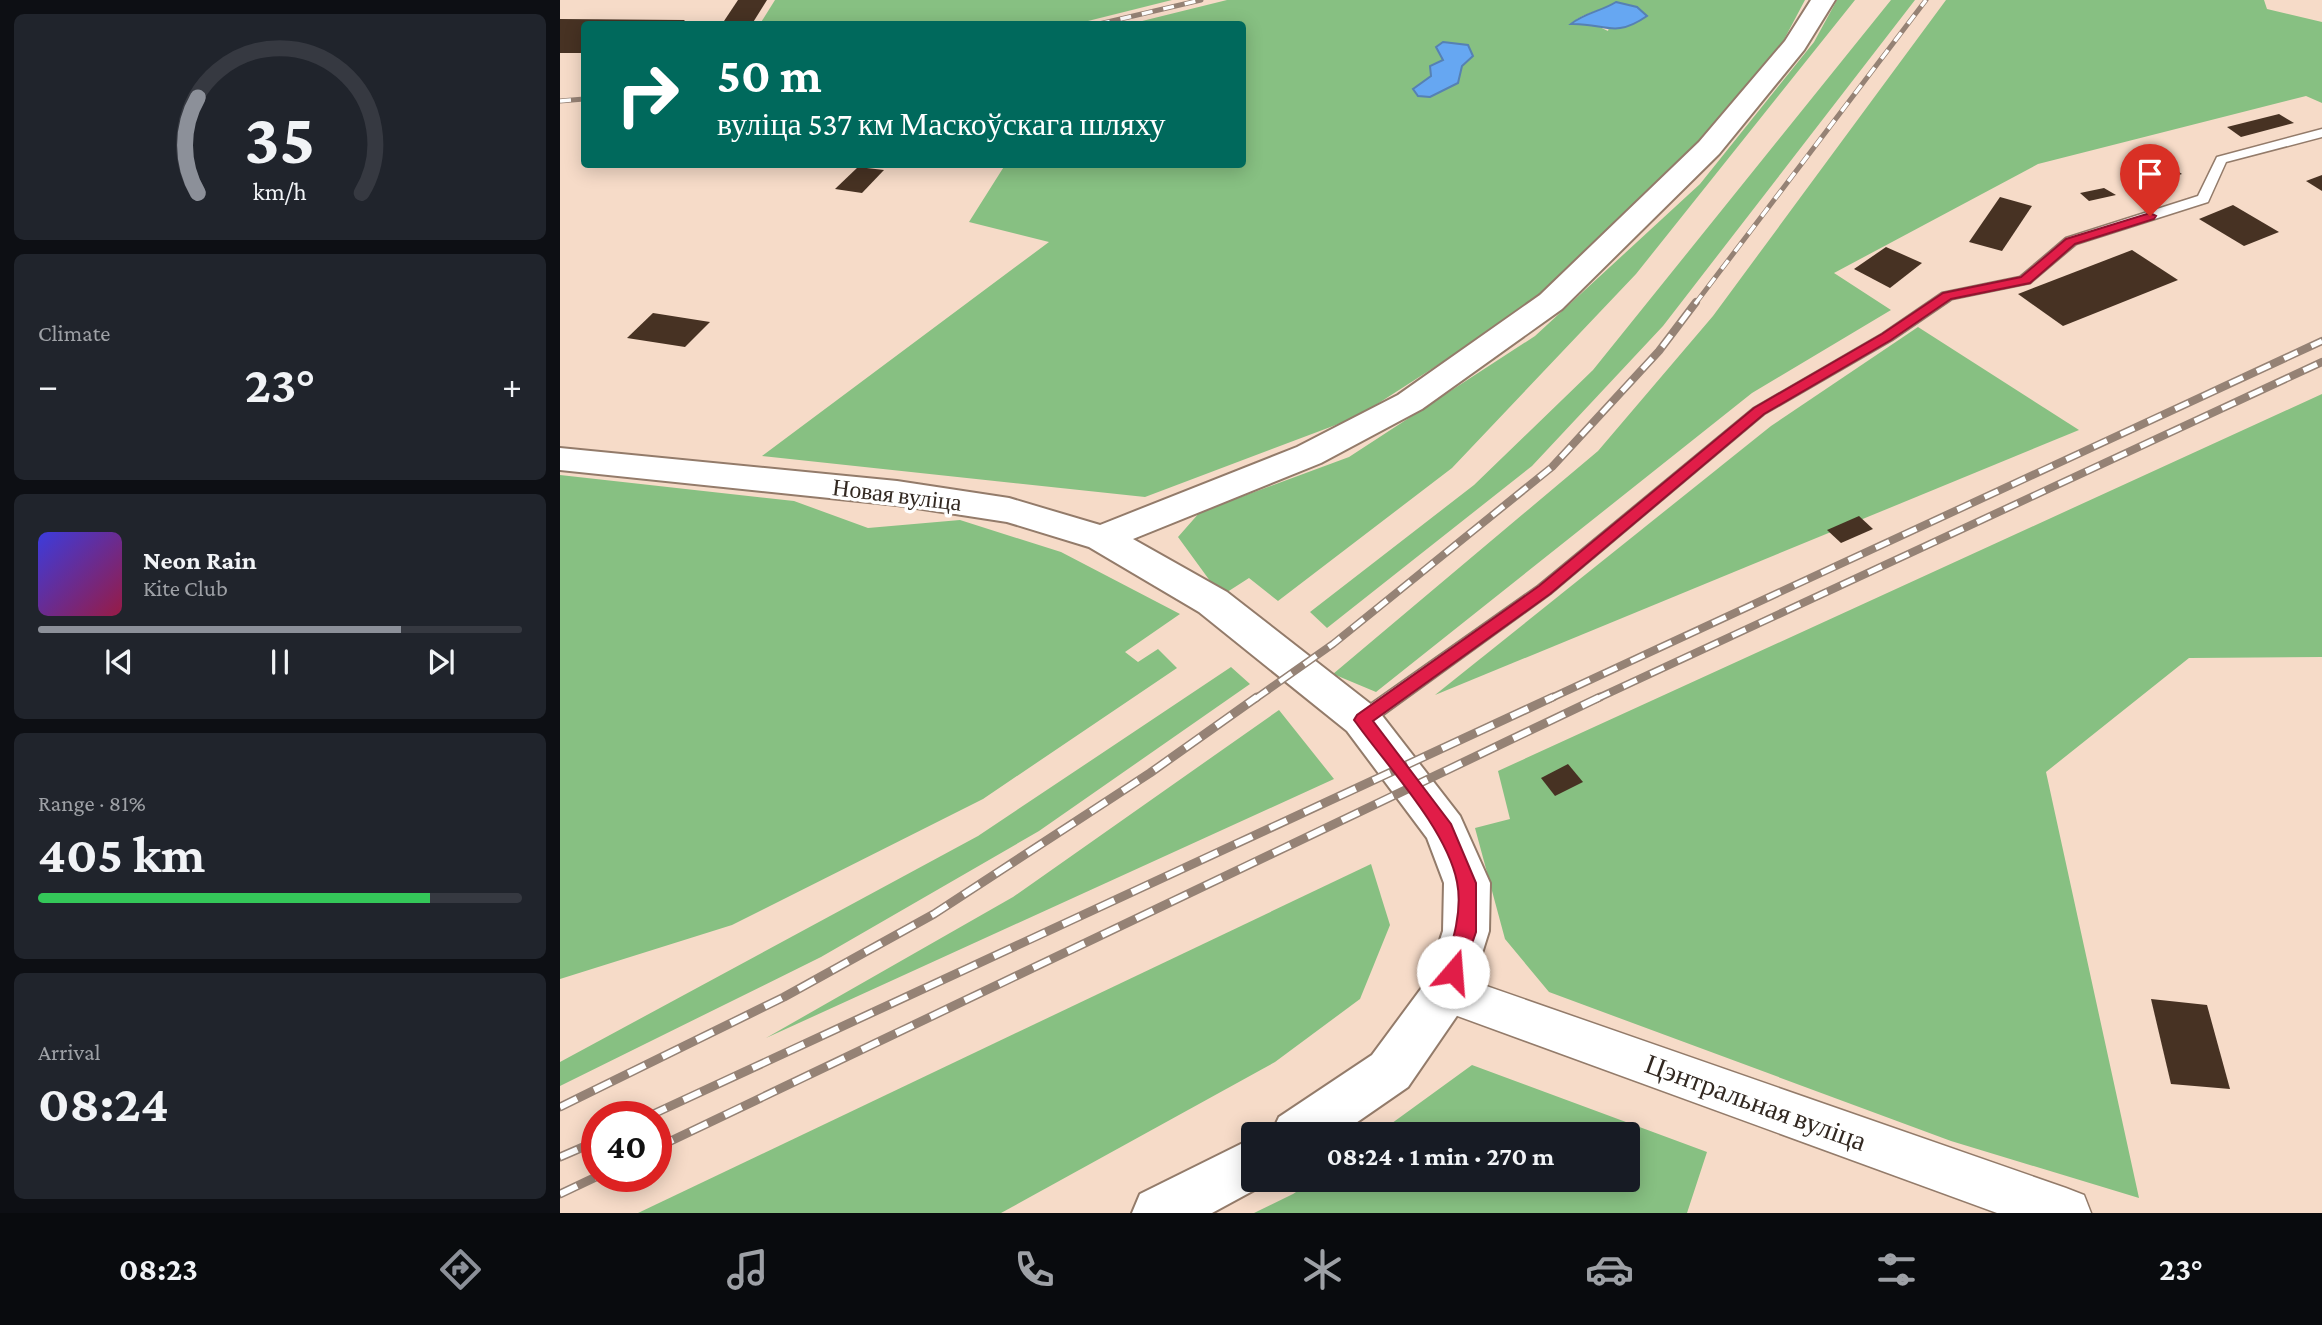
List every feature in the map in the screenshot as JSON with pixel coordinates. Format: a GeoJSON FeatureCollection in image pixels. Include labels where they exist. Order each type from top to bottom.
{"type":"FeatureCollection","features":[{"type":"Feature","properties":{"kind":"street"},"geometry":{"type":"LineString","coordinates":[[1102,538],[1309,455],[1388,414],[1410,402],[1552,302],[1709,148],[1795,45],[1823,0]]}},
{"type":"Feature","properties":{"kind":"street","name":"Новая вуліца"},"geometry":{"type":"LineString","coordinates":[[560,459],[897,494],[1009,510],[1102,538],[1213,602],[1363,720],[1445,829],[1467,883],[1466,932],[1447,992],[1390,1072],[1315,1122]]}},
{"type":"Feature","properties":{"kind":"street","name":"Цэнтральная вуліца"},"geometry":{"type":"LineString","coordinates":[[1447,992],[2066,1213]]}},
{"type":"Feature","properties":{"kind":"street"},"geometry":{"type":"LineString","coordinates":[[1159,1213],[1241,1169]]}},
{"type":"Feature","properties":{"kind":"lane"},"geometry":{"type":"LineString","coordinates":[[1363,720],[1544,590],[1759,411],[1887,337],[1947,296],[2025,280],[2071,241],[2203,200],[2221,160],[2322,133]]}},
{"type":"Feature","properties":{"kind":"green space"},"geometry":{"type":"Polygon","coordinates":[[[775,0],[1172,0],[1088,21],[762,21],[775,0]]]}},
{"type":"Feature","properties":{"kind":"green space"},"geometry":{"type":"Polygon","coordinates":[[[1227,0],[1805,0],[1778,51],[1705,135],[1525,309],[1357,417],[1145,497],[762,456],[1049,242],[969,222],[1003,168],[1246,168],[1246,21],[1142,21],[1227,0]],[[1616,2],[1572,23],[1591,23],[1608,31],[1616,2]],[[1437,46],[1443,60],[1431,76],[1413,89],[1458,83],[1462,66],[1473,56],[1437,46]]]}},
{"type":"Feature","properties":{"kind":"green space"},"geometry":{"type":"Polygon","coordinates":[[[1837,0],[1855,0],[1636,274],[1452,468],[1278,601],[1249,578],[1221,596],[1178,537],[1200,512],[1349,457],[1535,336],[1700,184],[1814,42],[1837,0]]]}},
{"type":"Feature","properties":{"kind":"green space"},"geometry":{"type":"Polygon","coordinates":[[[1891,0],[1915,0],[1663,326],[1532,466],[1327,628],[1310,612],[1474,485],[1593,370],[1891,0]]]}},
{"type":"Feature","properties":{"kind":"green space"},"geometry":{"type":"Polygon","coordinates":[[[1946,0],[2264,0],[2267,9],[2322,22],[2322,103],[2306,96],[2038,164],[1834,273],[1891,310],[1752,393],[1376,692],[1333,674],[1598,451],[1713,316],[1946,0]]]}},
{"type":"Feature","properties":{"kind":"green space"},"geometry":{"type":"Polygon","coordinates":[[[1918,327],[2079,430],[1435,695],[1771,426],[1918,327]]]}},
{"type":"Feature","properties":{"kind":"green space"},"geometry":{"type":"Polygon","coordinates":[[[2322,394],[2322,657],[2189,658],[2046,772],[2139,1198],[1951,1141],[1549,992],[1505,939],[1475,828],[1510,819],[1498,771],[2322,394]]]}},
{"type":"Feature","properties":{"kind":"green space"},"geometry":{"type":"Polygon","coordinates":[[[560,475],[794,501],[868,528],[960,520],[1061,552],[1180,614],[1125,652],[1138,662],[1158,649],[1177,668],[983,799],[732,925],[560,979],[560,475]]]}},
{"type":"Feature","properties":{"kind":"green space"},"geometry":{"type":"Polygon","coordinates":[[[1231,667],[1250,684],[1039,831],[821,957],[560,1086],[560,1062],[978,836],[1231,667]]]}},
{"type":"Feature","properties":{"kind":"green space"},"geometry":{"type":"Polygon","coordinates":[[[1279,710],[1334,779],[766,1038],[1013,897],[1279,710]]]}},
{"type":"Feature","properties":{"kind":"green space"},"geometry":{"type":"Polygon","coordinates":[[[1371,864],[1390,925],[1360,999],[1275,1062],[1001,1213],[638,1213],[1371,864]]]}},
{"type":"Feature","properties":{"kind":"green space"},"geometry":{"type":"Polygon","coordinates":[[[1472,1065],[1626,1122],[1394,1122],[1472,1065]]]}},
{"type":"Feature","properties":{"kind":"green space"},"geometry":{"type":"Polygon","coordinates":[[[1640,1127],[1707,1152],[1687,1213],[1254,1213],[1293,1194],[1640,1192],[1640,1127]]]}},
{"type":"Feature","properties":{"kind":"water"},"geometry":{"type":"Polygon","coordinates":[[[1616,2],[1637,7],[1647,16],[1626,27],[1617,28],[1571,24],[1582,17],[1616,2]]]}},
{"type":"Feature","properties":{"kind":"water"},"geometry":{"type":"Polygon","coordinates":[[[1443,42],[1468,45],[1473,56],[1462,66],[1458,83],[1430,97],[1418,96],[1413,89],[1431,76],[1430,66],[1443,60],[1436,47],[1443,42]]]}},
{"type":"Feature","properties":{"kind":"building"},"geometry":{"type":"Polygon","coordinates":[[[738,0],[767,0],[754,21],[724,21],[738,0]]]}},
{"type":"Feature","properties":{"kind":"building"},"geometry":{"type":"Polygon","coordinates":[[[560,19],[685,20],[581,21],[581,53],[560,53],[560,19]]]}},
{"type":"Feature","properties":{"kind":"building"},"geometry":{"type":"Polygon","coordinates":[[[2279,114],[2294,123],[2241,137],[2227,127],[2279,114]]]}},
{"type":"Feature","properties":{"kind":"building"},"geometry":{"type":"Polygon","coordinates":[[[2170,166],[2182,174],[2160,181],[2148,173],[2170,166]]]}},
{"type":"Feature","properties":{"kind":"building"},"geometry":{"type":"Polygon","coordinates":[[[857,168],[884,170],[862,193],[835,189],[857,168]]]}},
{"type":"Feature","properties":{"kind":"building"},"geometry":{"type":"Polygon","coordinates":[[[2322,175],[2322,191],[2306,181],[2322,175]]]}},
{"type":"Feature","properties":{"kind":"building"},"geometry":{"type":"Polygon","coordinates":[[[2104,188],[2116,195],[2089,201],[2080,193],[2104,188]]]}},
{"type":"Feature","properties":{"kind":"building"},"geometry":{"type":"Polygon","coordinates":[[[2000,197],[2032,206],[2002,251],[1969,242],[2000,197]]]}},
{"type":"Feature","properties":{"kind":"building"},"geometry":{"type":"Polygon","coordinates":[[[2233,205],[2279,232],[2244,246],[2199,219],[2233,205]]]}},
{"type":"Feature","properties":{"kind":"building"},"geometry":{"type":"Polygon","coordinates":[[[1886,247],[1922,263],[1890,288],[1854,269],[1886,247]]]}},
{"type":"Feature","properties":{"kind":"building"},"geometry":{"type":"Polygon","coordinates":[[[2132,250],[2178,280],[2063,326],[2018,294],[2132,250]]]}},
{"type":"Feature","properties":{"kind":"building"},"geometry":{"type":"Polygon","coordinates":[[[653,313],[710,322],[685,347],[627,338],[653,313]]]}},
{"type":"Feature","properties":{"kind":"building"},"geometry":{"type":"Polygon","coordinates":[[[1859,516],[1873,529],[1841,543],[1827,530],[1859,516]]]}},
{"type":"Feature","properties":{"kind":"building"},"geometry":{"type":"Polygon","coordinates":[[[1568,764],[1583,782],[1555,796],[1541,778],[1568,764]]]}},
{"type":"Feature","properties":{"kind":"building"},"geometry":{"type":"Polygon","coordinates":[[[2151,999],[2207,1005],[2230,1089],[2171,1084],[2151,999]]]}},
{"type":"Feature","properties":{"kind":"railway"},"geometry":{"type":"LineString","coordinates":[[1112,21],[1201,0]]}},
{"type":"Feature","properties":{"kind":"railway"},"geometry":{"type":"LineString","coordinates":[[1695,304],[1926,0]]}},
{"type":"Feature","properties":{"kind":"railway"},"geometry":{"type":"LineString","coordinates":[[560,101],[581,99]]}},
{"type":"Feature","properties":{"kind":"railway"},"geometry":{"type":"LineString","coordinates":[[1255,699],[1333,644],[1552,467],[1659,351],[1696,302]]}},
{"type":"Feature","properties":{"kind":"railway"},"geometry":{"type":"LineString","coordinates":[[1549,699],[2322,341]]}},
{"type":"Feature","properties":{"kind":"railway"},"geometry":{"type":"LineString","coordinates":[[1596,699],[2322,362]]}},
{"type":"Feature","properties":{"kind":"railway"},"geometry":{"type":"LineString","coordinates":[[560,1107],[784,997],[934,914],[1150,773],[1257,697]]}},
{"type":"Feature","properties":{"kind":"railway"},"geometry":{"type":"LineString","coordinates":[[672,1105],[1553,697]]}},
{"type":"Feature","properties":{"kind":"railway"},"geometry":{"type":"LineString","coordinates":[[672,1140],[1600,697]]}},
{"type":"Feature","properties":{"kind":"railway"},"geometry":{"type":"LineString","coordinates":[[560,1157],[581,1148]]}},
{"type":"Feature","properties":{"kind":"railway"},"geometry":{"type":"LineString","coordinates":[[560,1194],[581,1184]]}},
{"type":"Feature","properties":{"kind":"route"},"geometry":{"type":"LineString","coordinates":[[1453,972],[1466,932],[1467,883],[1445,829],[1363,720],[1544,590],[1759,411],[1887,337],[1947,296],[2025,280],[2071,241],[2150,216]]}}]}
